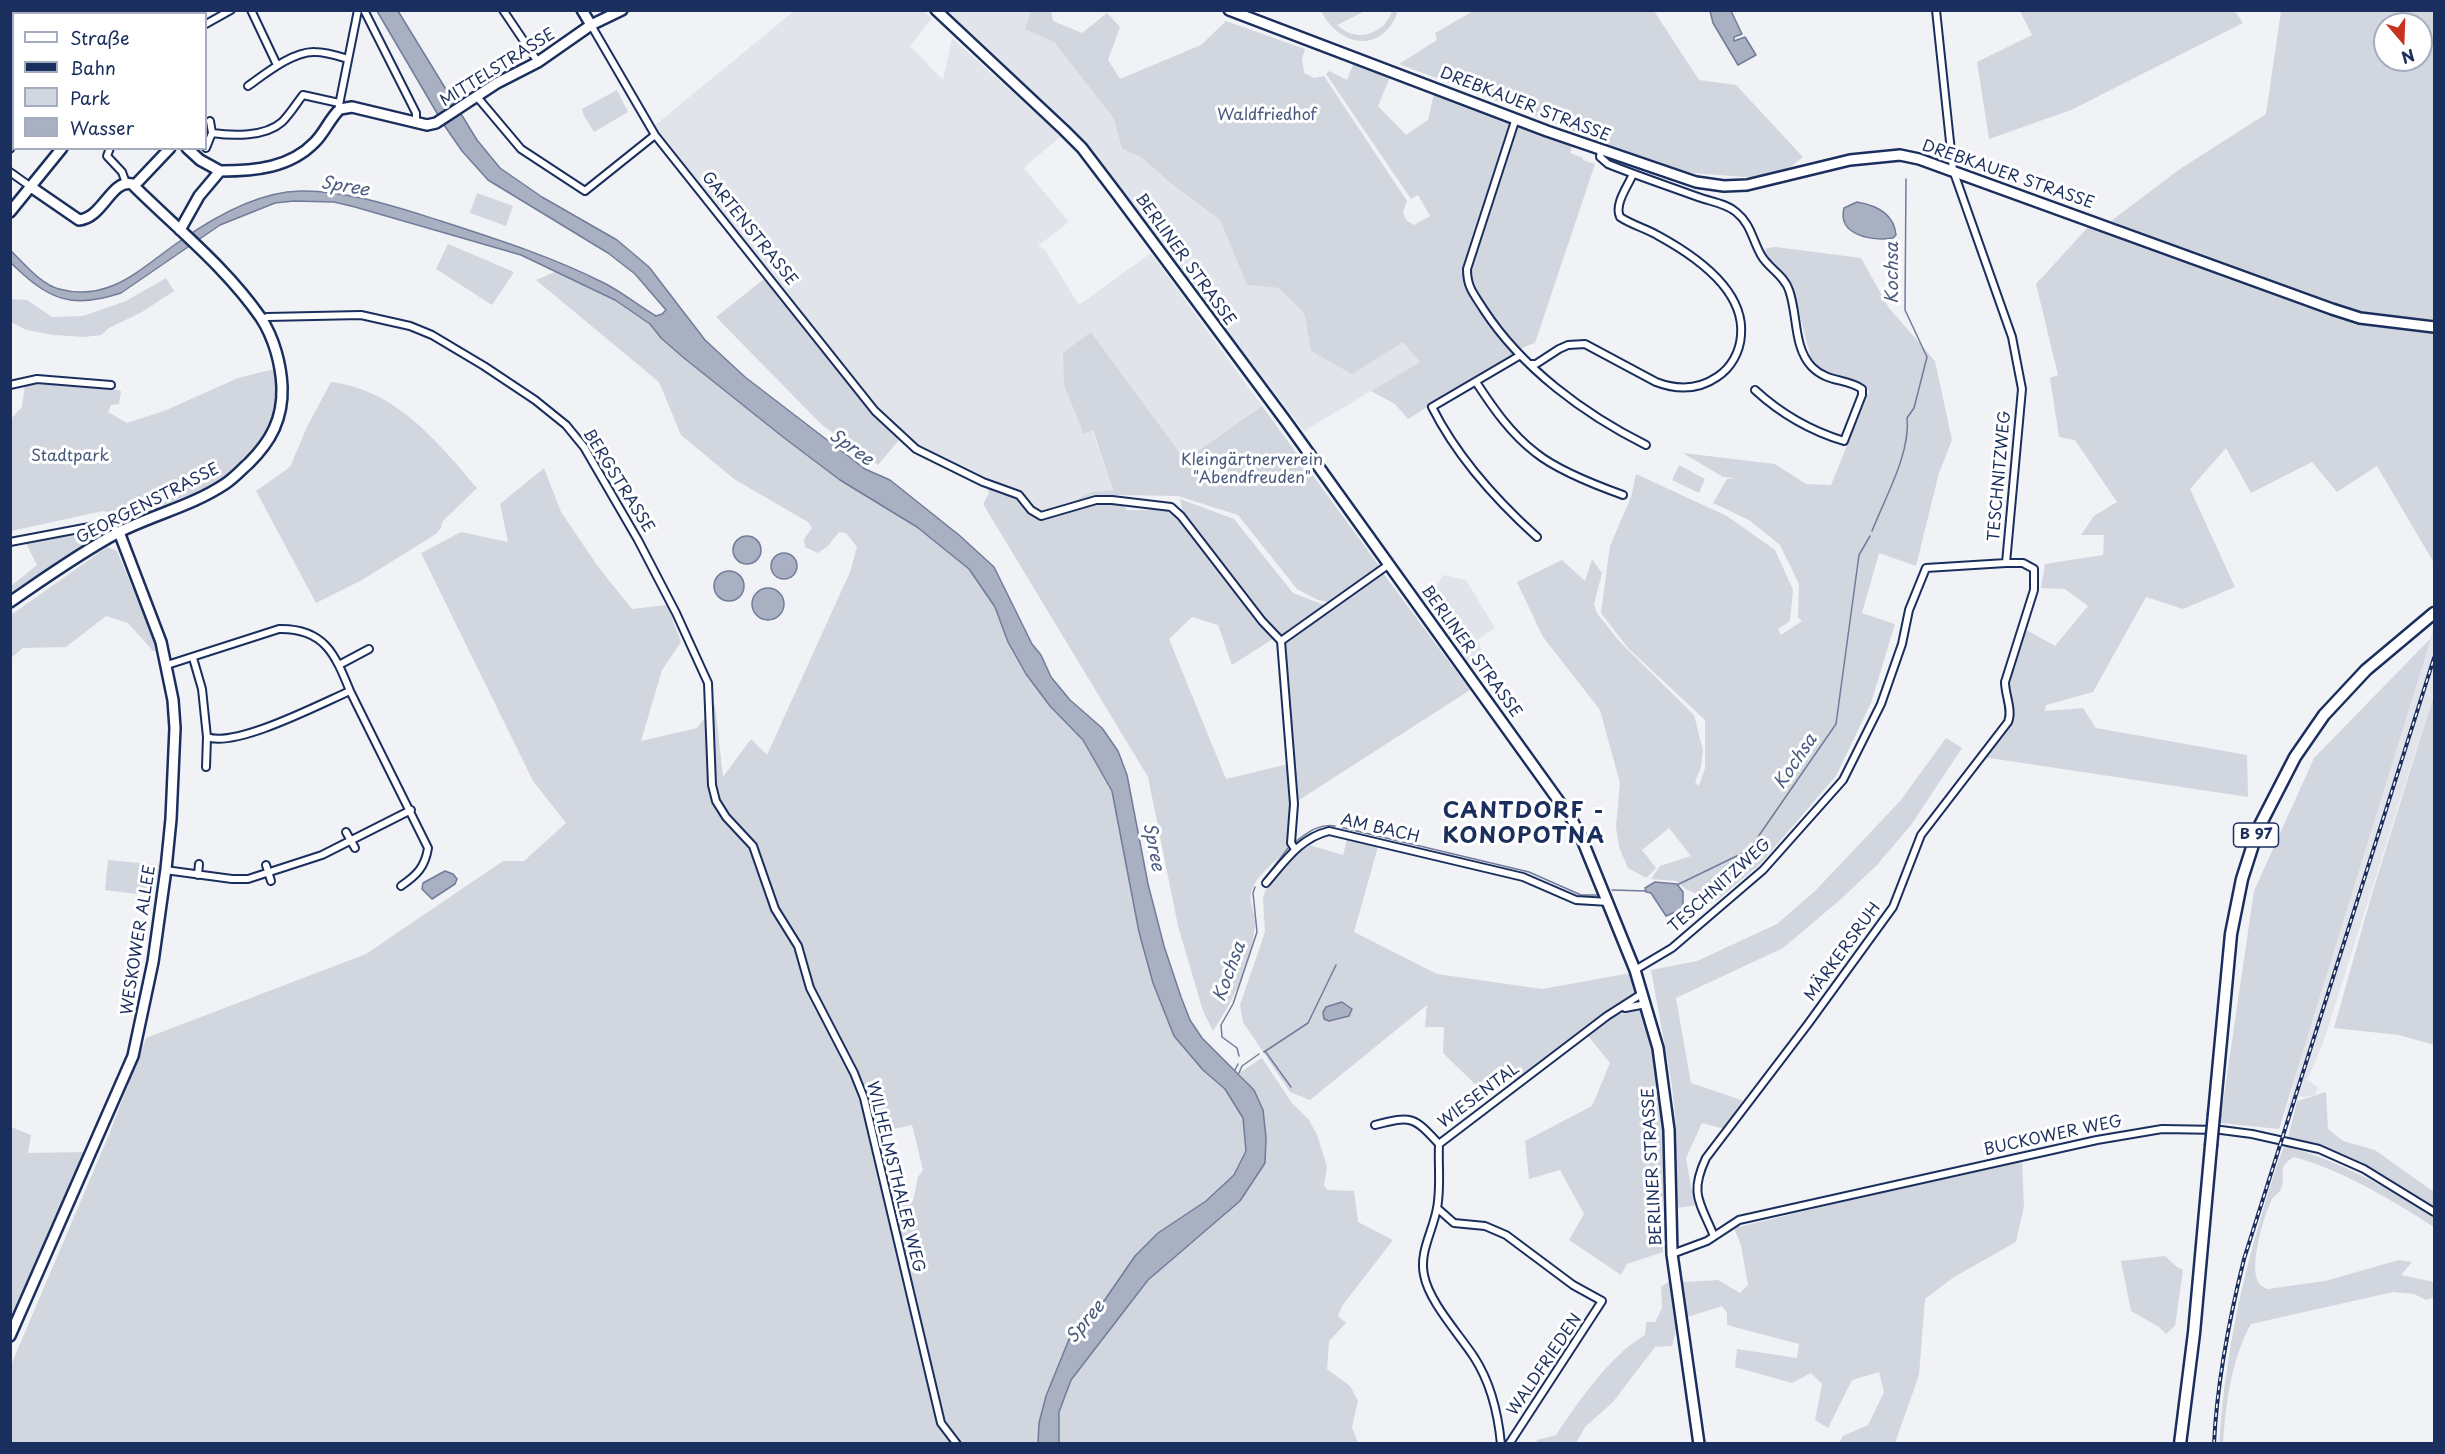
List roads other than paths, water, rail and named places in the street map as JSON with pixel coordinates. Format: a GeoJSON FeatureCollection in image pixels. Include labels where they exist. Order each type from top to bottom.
{"type":"FeatureCollection","features":[{"type":"Feature","properties":{"kind":"main road","name":"GARTENSTRASSE"},"geometry":{"type":"LineString","coordinates":[[582,10],[591,25]]}},
{"type":"Feature","properties":{"kind":"main road","name":"MITTELSTRASSE"},"geometry":{"type":"LineString","coordinates":[[340,106],[427,125],[436,123],[478,98],[497,83],[538,62],[591,25],[622,10]]}},
{"type":"Feature","properties":{"kind":"main road","name":"BERLINER STRASSE"},"geometry":{"type":"LineString","coordinates":[[936,10],[1082,148],[1285,420],[1571,818],[1609,902],[1635,970],[1658,1048],[1667,1104],[1672,1254],[1699,1443]]}},
{"type":"Feature","properties":{"kind":"main road","name":"DREBKAUER STRASSE"},"geometry":{"type":"LineString","coordinates":[[1233,11],[1601,150],[1696,182],[1724,186],[1747,185],[1850,160],[1900,155],[1953,170],[2332,309],[2360,318],[2434,327]]}},
{"type":"Feature","properties":{"kind":"main road"},"geometry":{"type":"LineString","coordinates":[[189,150],[200,160],[220,171],[262,169],[292,160],[316,141],[340,106]]}},
{"type":"Feature","properties":{"kind":"main road"},"geometry":{"type":"LineString","coordinates":[[10,212],[60,150]]}},
{"type":"Feature","properties":{"kind":"main road"},"geometry":{"type":"LineString","coordinates":[[31,187],[79,220],[93,215],[119,186],[130,184],[168,150]]}},
{"type":"Feature","properties":{"kind":"main road"},"geometry":{"type":"LineString","coordinates":[[182,232],[199,195],[220,171]]}},
{"type":"Feature","properties":{"kind":"main road","name":"GEORGENSTRASSE"},"geometry":{"type":"LineString","coordinates":[[10,602],[119,532],[208,494],[227,483],[267,443],[277,425],[282,403],[279,359],[262,320],[204,252],[130,184]]}},
{"type":"Feature","properties":{"kind":"main road","name":"WESKOWER ALLEE"},"geometry":{"type":"LineString","coordinates":[[10,1336],[133,1056],[153,962],[171,819],[174,728],[167,665],[161,642],[119,532]]}},
{"type":"Feature","properties":{"kind":"main road","name":"B 97"},"geometry":{"type":"LineString","coordinates":[[2180,1443],[2193,1333],[2231,934],[2242,879],[2258,829],[2295,758],[2325,715],[2366,670],[2432,615]]}},
{"type":"Feature","properties":{"kind":"street"},"geometry":{"type":"LineString","coordinates":[[250,10],[277,65]]}},
{"type":"Feature","properties":{"kind":"street"},"geometry":{"type":"LineString","coordinates":[[212,133],[236,137],[276,126],[283,121],[303,95],[340,106],[358,10]]}},
{"type":"Feature","properties":{"kind":"street"},"geometry":{"type":"LineString","coordinates":[[364,10],[416,113],[416,123]]}},
{"type":"Feature","properties":{"kind":"street"},"geometry":{"type":"LineString","coordinates":[[503,10],[538,62]]}},
{"type":"Feature","properties":{"kind":"street","name":"TESCHNITZWEG"},"geometry":{"type":"LineString","coordinates":[[1635,970],[1672,948],[1763,870],[1843,780],[1881,704],[1902,644],[1909,610],[1926,568],[2006,563],[2022,389],[2020,372],[2012,337],[1953,170],[1936,10]]}},
{"type":"Feature","properties":{"kind":"street"},"geometry":{"type":"LineString","coordinates":[[207,23],[230,11]]}},
{"type":"Feature","properties":{"kind":"street","name":"GARTENSTRASSE"},"geometry":{"type":"LineString","coordinates":[[591,25],[655,135],[876,411],[916,449],[982,482],[1019,495],[1031,510],[1041,516],[1096,501],[1126,501],[1171,507],[1181,516],[1262,621],[1281,641]]}},
{"type":"Feature","properties":{"kind":"street"},"geometry":{"type":"LineString","coordinates":[[248,86],[277,65],[307,52],[348,59]]}},
{"type":"Feature","properties":{"kind":"street"},"geometry":{"type":"LineString","coordinates":[[478,98],[521,149],[585,191],[655,135]]}},
{"type":"Feature","properties":{"kind":"street"},"geometry":{"type":"LineString","coordinates":[[1516,118],[1467,269],[1468,287],[1519,356],[1587,409],[1646,445]]}},
{"type":"Feature","properties":{"kind":"street"},"geometry":{"type":"LineString","coordinates":[[207,144],[212,133],[210,122]]}},
{"type":"Feature","properties":{"kind":"street"},"geometry":{"type":"LineString","coordinates":[[10,149],[12,140]]}},
{"type":"Feature","properties":{"kind":"street"},"geometry":{"type":"LineString","coordinates":[[109,150],[107,156],[130,184]]}},
{"type":"Feature","properties":{"kind":"street"},"geometry":{"type":"LineString","coordinates":[[200,160],[204,150]]}},
{"type":"Feature","properties":{"kind":"street"},"geometry":{"type":"LineString","coordinates":[[1601,150],[1600,157],[1604,162],[1724,204],[1745,220],[1761,256],[1787,283],[1794,323],[1805,359],[1827,378],[1862,389],[1862,395],[1844,441],[1802,423],[1771,405],[1755,390]]}},
{"type":"Feature","properties":{"kind":"street"},"geometry":{"type":"LineString","coordinates":[[10,172],[31,187]]}},
{"type":"Feature","properties":{"kind":"street"},"geometry":{"type":"LineString","coordinates":[[1530,364],[1536,364],[1568,345],[1585,344],[1656,382],[1667,386],[1688,388],[1715,379],[1729,366],[1736,355],[1742,332],[1740,316],[1732,297],[1722,285],[1680,249],[1620,217],[1618,211],[1620,203],[1633,174]]}},
{"type":"Feature","properties":{"kind":"street","name":"BERGSTRASSE"},"geometry":{"type":"LineString","coordinates":[[262,320],[267,317],[361,315],[410,326],[432,335],[484,366],[535,400],[566,425],[584,447],[638,540],[676,613],[708,683],[712,785],[716,801]]}},
{"type":"Feature","properties":{"kind":"street"},"geometry":{"type":"LineString","coordinates":[[1519,356],[1432,407],[1453,443],[1472,468],[1499,501],[1537,537]]}},
{"type":"Feature","properties":{"kind":"street"},"geometry":{"type":"LineString","coordinates":[[10,385],[37,379],[111,385]]}},
{"type":"Feature","properties":{"kind":"street"},"geometry":{"type":"LineString","coordinates":[[1476,382],[1498,415],[1537,454],[1590,482],[1623,495]]}},
{"type":"Feature","properties":{"kind":"street"},"geometry":{"type":"LineString","coordinates":[[10,542],[110,524],[119,532]]}},
{"type":"Feature","properties":{"kind":"street","name":"MÄRKERSRUH"},"geometry":{"type":"LineString","coordinates":[[1714,1236],[1696,1188],[1697,1176],[1706,1158],[1893,907],[1921,835],[2008,722],[2011,715],[2005,695],[2005,682],[2034,590],[2035,578],[2034,569],[2028,565],[2006,563]]}},
{"type":"Feature","properties":{"kind":"street"},"geometry":{"type":"LineString","coordinates":[[1295,849],[1291,843],[1294,804],[1281,641],[1388,565]]}},
{"type":"Feature","properties":{"kind":"street"},"geometry":{"type":"LineString","coordinates":[[167,665],[194,658],[279,628],[296,628],[315,635],[328,646],[428,848],[426,862],[417,875],[401,886]]}},
{"type":"Feature","properties":{"kind":"street"},"geometry":{"type":"LineString","coordinates":[[339,665],[369,649]]}},
{"type":"Feature","properties":{"kind":"street"},"geometry":{"type":"LineString","coordinates":[[194,658],[210,738],[206,767]]}},
{"type":"Feature","properties":{"kind":"street"},"geometry":{"type":"LineString","coordinates":[[210,738],[251,733],[292,718],[350,691]]}},
{"type":"Feature","properties":{"kind":"street","name":"WILHELMSTHALER WEG"},"geometry":{"type":"LineString","coordinates":[[716,801],[726,817],[753,846],[775,909],[798,945],[810,988],[854,1073],[864,1098],[941,1423],[957,1443]]}},
{"type":"Feature","properties":{"kind":"street"},"geometry":{"type":"LineString","coordinates":[[165,870],[242,880],[267,868],[322,855],[411,810]]}},
{"type":"Feature","properties":{"kind":"street","name":"AM BACH"},"geometry":{"type":"LineString","coordinates":[[1266,883],[1295,849],[1316,835],[1329,831],[1523,877],[1576,900],[1609,902]]}},
{"type":"Feature","properties":{"kind":"street"},"geometry":{"type":"LineString","coordinates":[[346,832],[355,848]]}},
{"type":"Feature","properties":{"kind":"street"},"geometry":{"type":"LineString","coordinates":[[198,874],[200,864]]}},
{"type":"Feature","properties":{"kind":"street"},"geometry":{"type":"LineString","coordinates":[[267,868],[271,881]]}},
{"type":"Feature","properties":{"kind":"street","name":"WIESENTAL"},"geometry":{"type":"LineString","coordinates":[[1501,1443],[1498,1419],[1488,1384],[1476,1359],[1430,1291],[1424,1276],[1422,1260],[1437,1208],[1438,1144],[1607,1016],[1643,992]]}},
{"type":"Feature","properties":{"kind":"street","name":"WIESENTAL"},"geometry":{"type":"LineString","coordinates":[[1621,1008],[1646,1004]]}},
{"type":"Feature","properties":{"kind":"street"},"geometry":{"type":"LineString","coordinates":[[1375,1125],[1410,1120],[1419,1122],[1438,1144]]}},
{"type":"Feature","properties":{"kind":"street","name":"BUCKOWER WEG"},"geometry":{"type":"LineString","coordinates":[[1672,1254],[1695,1246],[1739,1220],[2109,1137],[2162,1129],[2221,1130],[2252,1134],[2319,1149],[2364,1169],[2434,1212]]}},
{"type":"Feature","properties":{"kind":"street","name":"WALDFRIEDEN"},"geometry":{"type":"LineString","coordinates":[[1437,1208],[1454,1223],[1485,1226],[1506,1235],[1573,1285],[1602,1300],[1509,1443]]}},
{"type":"Feature","properties":{"kind":"water","name":"Spree"},"geometry":{"type":"Polygon","coordinates":[[[377,11],[398,11],[477,140],[500,168],[542,197],[617,240],[649,267],[705,340],[745,377],[865,469],[890,480],[959,535],[994,567],[1051,677],[1070,700],[1102,728],[1118,751],[1127,775],[1148,884],[1164,946],[1181,997],[1190,1020],[1202,1038],[1254,1090],[1263,1110],[1266,1137],[1265,1163],[1240,1201],[1148,1280],[1071,1380],[1059,1412],[1059,1443],[1038,1443],[1039,1423],[1046,1396],[1072,1332],[1093,1317],[1135,1256],[1158,1233],[1206,1201],[1234,1175],[1246,1151],[1243,1118],[1225,1089],[1203,1070],[1174,1036],[1153,983],[1139,932],[1112,791],[1083,740],[1050,706],[1026,674],[1008,642],[995,607],[969,569],[917,527],[840,480],[783,437],[684,358],[661,338],[650,324],[615,300],[521,255],[334,202],[294,201],[275,203],[220,225],[121,293],[103,298],[88,301],[61,298],[37,285],[11,263],[10,250],[45,283],[59,289],[77,292],[94,291],[124,280],[193,232],[237,207],[284,192],[318,191],[353,196],[389,205],[523,249],[602,282],[656,316],[662,314],[666,310],[635,274],[608,253],[488,180],[462,151],[444,125],[377,11]]]}},
{"type":"Feature","properties":{"kind":"water"},"geometry":{"type":"Polygon","coordinates":[[[1710,11],[1731,11],[1742,34],[1734,37],[1734,41],[1745,37],[1756,55],[1738,65],[1713,23],[1710,11]]]}},
{"type":"Feature","properties":{"kind":"water"},"geometry":{"type":"Polygon","coordinates":[[[1857,202],[1877,208],[1888,216],[1896,235],[1893,238],[1876,239],[1851,231],[1843,217],[1844,208],[1857,202]]]}},
{"type":"Feature","properties":{"kind":"water"},"geometry":{"type":"Polygon","coordinates":[[[747,536],[757,540],[761,550],[757,560],[747,564],[737,560],[733,550],[737,540],[747,536]]]}},
{"type":"Feature","properties":{"kind":"water"},"geometry":{"type":"Polygon","coordinates":[[[784,553],[793,557],[797,566],[793,575],[784,579],[775,575],[771,566],[775,557],[784,553]]]}},
{"type":"Feature","properties":{"kind":"water"},"geometry":{"type":"Polygon","coordinates":[[[729,571],[740,575],[744,586],[740,597],[729,601],[718,597],[714,586],[718,575],[729,571]]]}},
{"type":"Feature","properties":{"kind":"water"},"geometry":{"type":"Polygon","coordinates":[[[768,588],[779,593],[784,604],[779,615],[768,620],[757,615],[752,604],[757,593],[768,588]]]}},
{"type":"Feature","properties":{"kind":"water"},"geometry":{"type":"Polygon","coordinates":[[[445,871],[453,874],[457,879],[455,884],[432,899],[422,889],[423,883],[445,871]]]}},
{"type":"Feature","properties":{"kind":"water"},"geometry":{"type":"Polygon","coordinates":[[[1655,882],[1677,884],[1683,892],[1683,909],[1666,916],[1651,893],[1646,892],[1645,888],[1655,882]]]}},
{"type":"Feature","properties":{"kind":"water"},"geometry":{"type":"Polygon","coordinates":[[[1342,1002],[1352,1009],[1349,1016],[1329,1021],[1324,1019],[1323,1012],[1326,1007],[1342,1002]]]}},
{"type":"Feature","properties":{"kind":"waterway","name":"Kochsa"},"geometry":{"type":"LineString","coordinates":[[1872,531],[1901,460],[1905,445],[1907,418],[1914,408],[1927,357],[1905,310],[1906,179]]}},
{"type":"Feature","properties":{"kind":"waterway","name":"Kochsa"},"geometry":{"type":"LineString","coordinates":[[1677,885],[1749,850],[1836,724],[1859,555],[1870,536]]}},
{"type":"Feature","properties":{"kind":"waterway","name":"Kochsa"},"geometry":{"type":"LineString","coordinates":[[1295,842],[1318,827],[1335,826]]}},
{"type":"Feature","properties":{"kind":"waterway","name":"Kochsa"},"geometry":{"type":"LineString","coordinates":[[1340,827],[1529,872],[1581,895],[1597,895]]}},
{"type":"Feature","properties":{"kind":"waterway","name":"Kochsa"},"geometry":{"type":"LineString","coordinates":[[1266,877],[1288,848]]}},
{"type":"Feature","properties":{"kind":"waterway","name":"Kochsa"},"geometry":{"type":"LineString","coordinates":[[1239,1056],[1237,1048],[1222,1037],[1221,1025],[1233,1004],[1257,932],[1253,893],[1255,887]]}},
{"type":"Feature","properties":{"kind":"waterway","name":"Kochsa"},"geometry":{"type":"LineString","coordinates":[[1612,890],[1646,891]]}},
{"type":"Feature","properties":{"kind":"waterway"},"geometry":{"type":"LineString","coordinates":[[1264,1052],[1308,1023],[1336,965]]}},
{"type":"Feature","properties":{"kind":"waterway"},"geometry":{"type":"LineString","coordinates":[[1265,1051],[1291,1087]]}},
{"type":"Feature","properties":{"kind":"waterway"},"geometry":{"type":"LineString","coordinates":[[1239,1073],[1242,1066],[1259,1054]]}},
{"type":"Feature","properties":{"kind":"waterway","name":"Kochsa"},"geometry":{"type":"LineString","coordinates":[[1235,1070],[1238,1064]]}},
{"type":"Feature","properties":{"kind":"railway"},"geometry":{"type":"LineString","coordinates":[[2214,1444],[2224,1351],[2244,1259],[2434,658]]}},
{"type":"Feature","properties":{"kind":"district","name":"CANTDORF - KONOPOTNA"},"geometry":{"type":"Point","coordinates":[1524,824]}},
{"type":"Feature","properties":{"kind":"park label","name":"Waldfriedhof"},"geometry":{"type":"Point","coordinates":[1267,116]}},
{"type":"Feature","properties":{"kind":"park label","name":"Stadtpark"},"geometry":{"type":"Point","coordinates":[70,457]}},
{"type":"Feature","properties":{"kind":"park label","name":"Kleingärtnerverein \"Abendfreuden\""},"geometry":{"type":"Point","coordinates":[1252,470]}}]}
